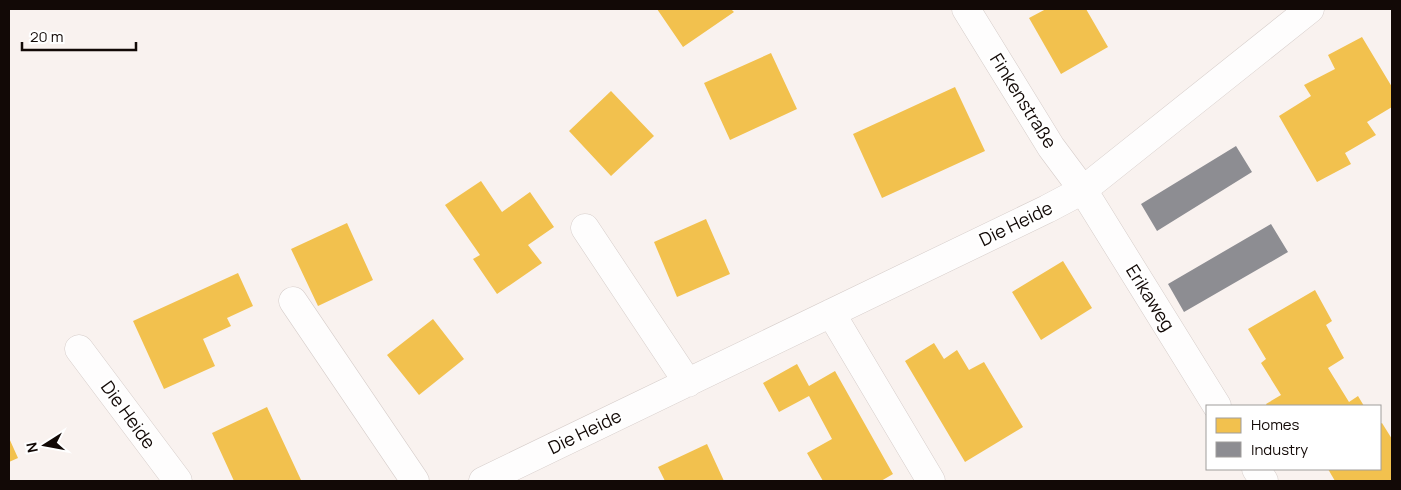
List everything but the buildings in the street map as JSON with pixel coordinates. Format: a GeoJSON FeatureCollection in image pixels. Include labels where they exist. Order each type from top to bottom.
{"type":"FeatureCollection","features":[{"type":"Feature","properties":{"kind":"street","name":"Finkenstraße"},"geometry":{"type":"LineString","coordinates":[[966,9],[1050,147],[1084,190]]}},
{"type":"Feature","properties":{"kind":"street","name":"Die Heide"},"geometry":{"type":"LineString","coordinates":[[483,481],[1084,190],[1310,9]]}},
{"type":"Feature","properties":{"kind":"street","name":"Erikaweg"},"geometry":{"type":"LineString","coordinates":[[1084,190],[1216,405]]}},
{"type":"Feature","properties":{"kind":"street"},"geometry":{"type":"LineString","coordinates":[[585,228],[688,383]]}},
{"type":"Feature","properties":{"kind":"street"},"geometry":{"type":"LineString","coordinates":[[293,301],[415,481]]}},
{"type":"Feature","properties":{"kind":"street"},"geometry":{"type":"LineString","coordinates":[[831,314],[931,481]]}},
{"type":"Feature","properties":{"kind":"street","name":"Die Heide"},"geometry":{"type":"LineString","coordinates":[[79,348],[178,481]]}},
{"type":"Feature","properties":{"kind":"street"},"geometry":{"type":"LineString","coordinates":[[1257,470],[1264,481]]}}]}
